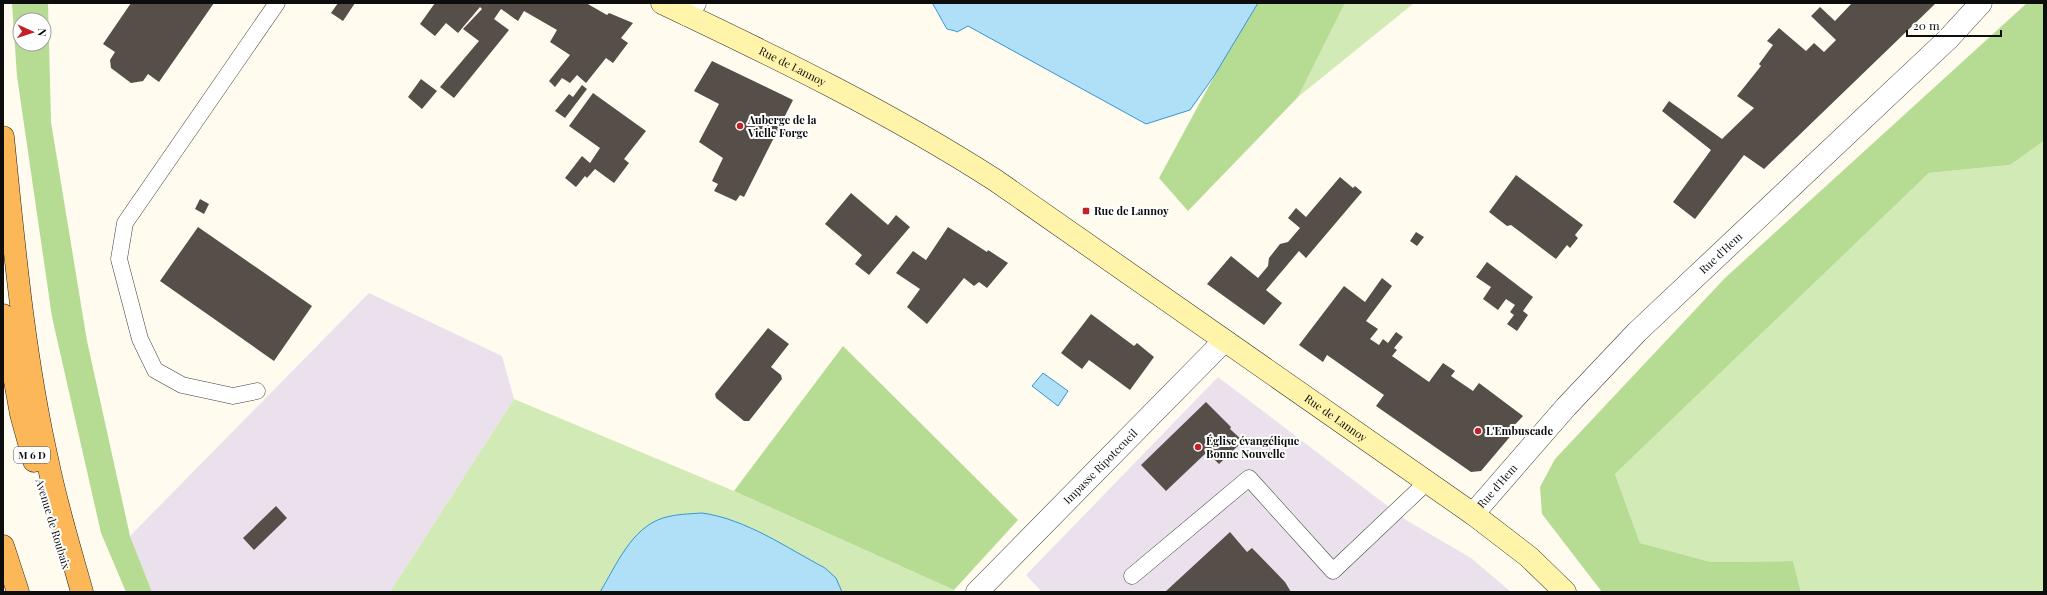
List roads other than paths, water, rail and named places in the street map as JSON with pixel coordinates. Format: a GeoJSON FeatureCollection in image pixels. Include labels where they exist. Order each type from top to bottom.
{"type":"FeatureCollection","features":[{"type":"Feature","properties":{"kind":"highway"},"geometry":{"type":"LineString","coordinates":[[3,137],[22,308],[47,463],[82,592]]}},
{"type":"Feature","properties":{"kind":"highway","name":"Avenue de Roubaix"},"geometry":{"type":"LineString","coordinates":[[3,315],[21,414],[42,491],[74,592]]}},
{"type":"Feature","properties":{"kind":"highway"},"geometry":{"type":"LineString","coordinates":[[3,546],[18,592]]}},
{"type":"Feature","properties":{"kind":"main road","name":"Rue de Lannoy"},"geometry":{"type":"LineString","coordinates":[[662,3],[691,9],[952,152],[1001,184],[1473,514],[1529,557],[1565,592]]}},
{"type":"Feature","properties":{"kind":"street","name":"Rue d'Hem"},"geometry":{"type":"LineString","coordinates":[[1473,514],[1566,407],[1632,338],[1942,45],[1981,3]]}},
{"type":"Feature","properties":{"kind":"street","name":"Impasse Ripotecueil"},"geometry":{"type":"LineString","coordinates":[[977,592],[1224,340]]}},
{"type":"Feature","properties":{"kind":"lane"},"geometry":{"type":"LineString","coordinates":[[257,392],[233,396],[182,385],[155,370],[140,339],[119,259],[125,224],[277,3]]}},
{"type":"Feature","properties":{"kind":"lane"},"geometry":{"type":"LineString","coordinates":[[1132,576],[1249,478],[1333,571],[1427,482]]}},
{"type":"Feature","properties":{"kind":"water"},"geometry":{"type":"Polygon","coordinates":[[[932,3],[1258,3],[1214,76],[1190,110],[1146,124],[968,26],[957,32],[947,29],[932,3]]]}},
{"type":"Feature","properties":{"kind":"water"},"geometry":{"type":"Polygon","coordinates":[[[1043,373],[1068,391],[1058,406],[1032,386],[1043,373]]]}},
{"type":"Feature","properties":{"kind":"water"},"geometry":{"type":"Polygon","coordinates":[[[702,513],[734,521],[781,543],[825,568],[836,578],[842,592],[600,592],[626,549],[642,530],[663,518],[702,513]]]}},
{"type":"Feature","properties":{"kind":"place","name":"Auberge de la Vielle Forge"},"geometry":{"type":"Point","coordinates":[740,126]}},
{"type":"Feature","properties":{"kind":"place","name":"Rue de Lannoy"},"geometry":{"type":"Point","coordinates":[1086,211]}},
{"type":"Feature","properties":{"kind":"place","name":"L'Embuscade"},"geometry":{"type":"Point","coordinates":[1478,431]}},
{"type":"Feature","properties":{"kind":"place","name":"Église évangélique Bonne Nouvelle"},"geometry":{"type":"Point","coordinates":[1198,447]}}]}
